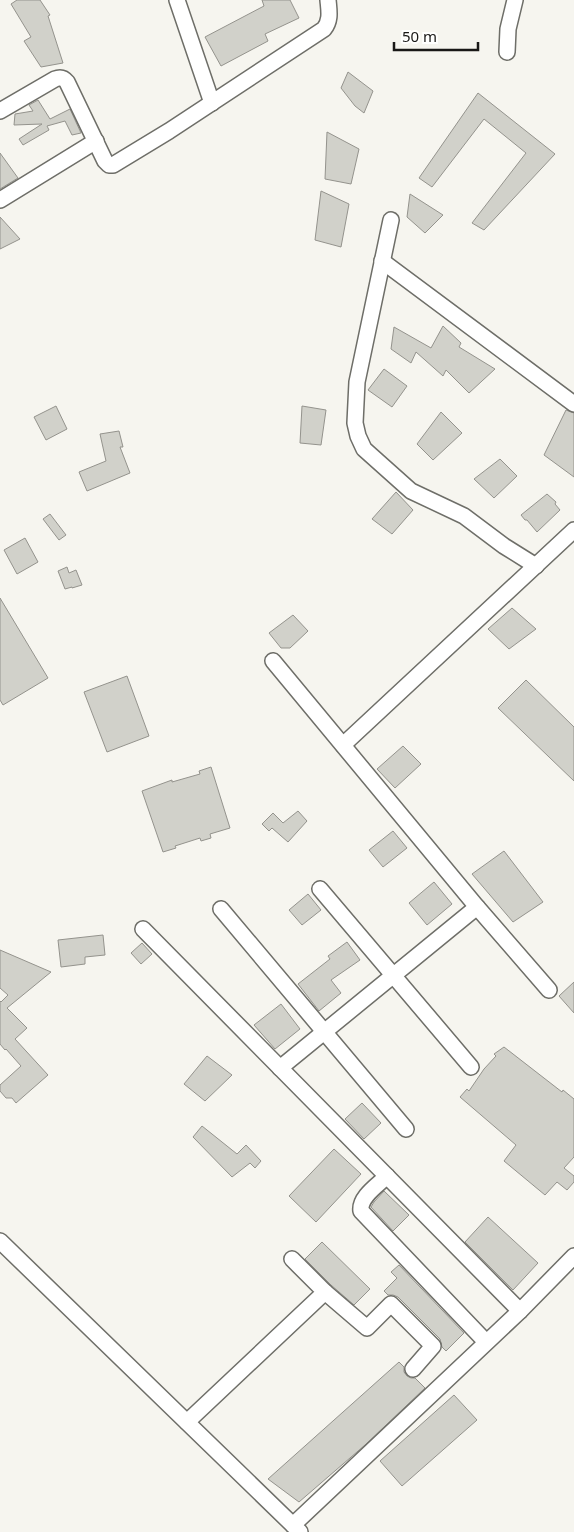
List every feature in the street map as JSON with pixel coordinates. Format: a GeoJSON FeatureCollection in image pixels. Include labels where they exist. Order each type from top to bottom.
{"type":"FeatureCollection","features":[{"type":"Feature","properties":{"kind":"street"},"geometry":{"type":"LineString","coordinates":[[177,0],[212,103]]}},
{"type":"Feature","properties":{"kind":"street"},"geometry":{"type":"LineString","coordinates":[[0,111],[54,79],[64,78],[105,161],[113,166],[324,29],[328,24],[330,16],[328,0]]}},
{"type":"Feature","properties":{"kind":"street"},"geometry":{"type":"LineString","coordinates":[[508,52],[508,29],[515,0]]}},
{"type":"Feature","properties":{"kind":"street"},"geometry":{"type":"LineString","coordinates":[[0,200],[96,141]]}},
{"type":"Feature","properties":{"kind":"street"},"geometry":{"type":"LineString","coordinates":[[391,220],[358,382],[355,423],[358,436],[364,450],[411,491],[464,516],[504,546],[536,566]]}},
{"type":"Feature","properties":{"kind":"street"},"geometry":{"type":"LineString","coordinates":[[382,261],[574,404]]}},
{"type":"Feature","properties":{"kind":"street"},"geometry":{"type":"LineString","coordinates":[[343,745],[574,530]]}},
{"type":"Feature","properties":{"kind":"street"},"geometry":{"type":"LineString","coordinates":[[273,661],[477,907],[549,990]]}},
{"type":"Feature","properties":{"kind":"street"},"geometry":{"type":"LineString","coordinates":[[320,888],[471,1067]]}},
{"type":"Feature","properties":{"kind":"street"},"geometry":{"type":"LineString","coordinates":[[280,1068],[477,907]]}},
{"type":"Feature","properties":{"kind":"street"},"geometry":{"type":"LineString","coordinates":[[221,909],[406,1129]]}},
{"type":"Feature","properties":{"kind":"street"},"geometry":{"type":"LineString","coordinates":[[144,928],[520,1311]]}},
{"type":"Feature","properties":{"kind":"street"},"geometry":{"type":"LineString","coordinates":[[387,1176],[364,1198],[360,1206],[361,1211],[486,1342]]}},
{"type":"Feature","properties":{"kind":"street"},"geometry":{"type":"LineString","coordinates":[[0,1241],[296,1528],[520,1311],[574,1256]]}},
{"type":"Feature","properties":{"kind":"street"},"geometry":{"type":"LineString","coordinates":[[292,1259],[325,1292],[367,1328],[391,1304],[433,1346],[412,1369]]}},
{"type":"Feature","properties":{"kind":"street"},"geometry":{"type":"LineString","coordinates":[[187,1422],[325,1292]]}},
{"type":"Feature","properties":{"kind":"building"},"geometry":{"type":"Polygon","coordinates":[[[17,0],[40,0],[50,15],[48,16],[63,63],[41,67],[24,41],[31,37],[11,4],[17,0]]]}},
{"type":"Feature","properties":{"kind":"building"},"geometry":{"type":"Polygon","coordinates":[[[262,0],[290,0],[299,18],[265,34],[268,41],[221,66],[205,37],[264,6],[262,0]]]}},
{"type":"Feature","properties":{"kind":"building"},"geometry":{"type":"Polygon","coordinates":[[[348,72],[373,91],[364,113],[355,106],[341,88],[348,72]]]}},
{"type":"Feature","properties":{"kind":"building"},"geometry":{"type":"Polygon","coordinates":[[[478,93],[555,154],[484,230],[472,223],[526,153],[484,119],[432,187],[419,178],[478,93]]]}},
{"type":"Feature","properties":{"kind":"building"},"geometry":{"type":"Polygon","coordinates":[[[38,100],[50,119],[70,109],[81,133],[72,135],[65,121],[47,126],[49,130],[23,145],[19,139],[42,124],[14,125],[15,114],[33,111],[29,105],[38,100]]]}},
{"type":"Feature","properties":{"kind":"building"},"geometry":{"type":"Polygon","coordinates":[[[327,132],[359,149],[351,184],[325,179],[327,132]]]}},
{"type":"Feature","properties":{"kind":"building"},"geometry":{"type":"Polygon","coordinates":[[[0,153],[18,178],[0,189],[0,153]]]}},
{"type":"Feature","properties":{"kind":"building"},"geometry":{"type":"Polygon","coordinates":[[[321,191],[349,204],[341,247],[315,240],[321,191]]]}},
{"type":"Feature","properties":{"kind":"building"},"geometry":{"type":"Polygon","coordinates":[[[410,194],[443,215],[425,233],[407,217],[410,194]]]}},
{"type":"Feature","properties":{"kind":"building"},"geometry":{"type":"Polygon","coordinates":[[[0,217],[20,239],[0,249],[0,217]]]}},
{"type":"Feature","properties":{"kind":"building"},"geometry":{"type":"Polygon","coordinates":[[[443,326],[461,343],[459,347],[495,369],[469,393],[446,370],[443,376],[416,352],[411,363],[391,349],[394,327],[431,348],[443,326]]]}},
{"type":"Feature","properties":{"kind":"building"},"geometry":{"type":"Polygon","coordinates":[[[384,369],[407,386],[392,407],[368,390],[384,369]]]}},
{"type":"Feature","properties":{"kind":"building"},"geometry":{"type":"Polygon","coordinates":[[[56,406],[67,429],[46,440],[34,417],[56,406]]]}},
{"type":"Feature","properties":{"kind":"building"},"geometry":{"type":"Polygon","coordinates":[[[302,406],[326,410],[321,445],[300,443],[302,406]]]}},
{"type":"Feature","properties":{"kind":"building"},"geometry":{"type":"Polygon","coordinates":[[[566,410],[574,413],[574,477],[544,455],[566,410]]]}},
{"type":"Feature","properties":{"kind":"building"},"geometry":{"type":"Polygon","coordinates":[[[441,412],[462,433],[433,460],[417,444],[441,412]]]}},
{"type":"Feature","properties":{"kind":"building"},"geometry":{"type":"Polygon","coordinates":[[[119,431],[123,447],[120,447],[130,473],[87,491],[79,472],[106,461],[100,434],[119,431]]]}},
{"type":"Feature","properties":{"kind":"building"},"geometry":{"type":"Polygon","coordinates":[[[500,459],[517,476],[494,498],[474,479],[500,459]]]}},
{"type":"Feature","properties":{"kind":"building"},"geometry":{"type":"Polygon","coordinates":[[[396,492],[413,510],[392,534],[372,519],[396,492]]]}},
{"type":"Feature","properties":{"kind":"building"},"geometry":{"type":"Polygon","coordinates":[[[547,494],[556,502],[555,504],[560,510],[537,532],[521,515],[547,494]]]}},
{"type":"Feature","properties":{"kind":"building"},"geometry":{"type":"Polygon","coordinates":[[[50,514],[66,535],[59,540],[43,519],[50,514]]]}},
{"type":"Feature","properties":{"kind":"building"},"geometry":{"type":"Polygon","coordinates":[[[25,538],[38,562],[17,574],[4,550],[25,538]]]}},
{"type":"Feature","properties":{"kind":"building"},"geometry":{"type":"Polygon","coordinates":[[[67,567],[69,573],[76,570],[82,585],[65,589],[58,571],[67,567]]]}},
{"type":"Feature","properties":{"kind":"building"},"geometry":{"type":"Polygon","coordinates":[[[0,598],[48,678],[3,705],[0,700],[0,598]]]}},
{"type":"Feature","properties":{"kind":"building"},"geometry":{"type":"Polygon","coordinates":[[[512,608],[536,629],[509,649],[488,629],[512,608]]]}},
{"type":"Feature","properties":{"kind":"building"},"geometry":{"type":"Polygon","coordinates":[[[293,615],[308,631],[290,648],[281,648],[269,633],[293,615]]]}},
{"type":"Feature","properties":{"kind":"building"},"geometry":{"type":"Polygon","coordinates":[[[127,676],[149,736],[107,752],[84,692],[127,676]]]}},
{"type":"Feature","properties":{"kind":"building"},"geometry":{"type":"Polygon","coordinates":[[[526,680],[574,727],[574,781],[498,708],[526,680]]]}},
{"type":"Feature","properties":{"kind":"building"},"geometry":{"type":"Polygon","coordinates":[[[403,746],[421,764],[395,788],[377,769],[403,746]]]}},
{"type":"Feature","properties":{"kind":"building"},"geometry":{"type":"Polygon","coordinates":[[[211,767],[230,828],[210,834],[211,838],[201,841],[200,838],[163,852],[142,791],[172,780],[172,782],[200,774],[199,771],[211,767]]]}},
{"type":"Feature","properties":{"kind":"building"},"geometry":{"type":"Polygon","coordinates":[[[298,811],[307,821],[288,842],[272,828],[269,831],[262,824],[273,813],[283,823],[298,811]]]}},
{"type":"Feature","properties":{"kind":"building"},"geometry":{"type":"Polygon","coordinates":[[[393,831],[407,848],[383,867],[369,850],[393,831]]]}},
{"type":"Feature","properties":{"kind":"building"},"geometry":{"type":"Polygon","coordinates":[[[504,851],[543,902],[513,922],[472,874],[504,851]]]}},
{"type":"Feature","properties":{"kind":"building"},"geometry":{"type":"Polygon","coordinates":[[[434,882],[452,904],[427,925],[409,903],[434,882]]]}},
{"type":"Feature","properties":{"kind":"building"},"geometry":{"type":"Polygon","coordinates":[[[308,894],[321,910],[302,925],[289,910],[308,894]]]}},
{"type":"Feature","properties":{"kind":"building"},"geometry":{"type":"Polygon","coordinates":[[[103,935],[105,955],[85,957],[85,964],[61,967],[58,940],[103,935]]]}},
{"type":"Feature","properties":{"kind":"building"},"geometry":{"type":"Polygon","coordinates":[[[347,942],[360,960],[331,980],[341,993],[319,1011],[298,984],[330,959],[328,956],[347,942]]]}},
{"type":"Feature","properties":{"kind":"building"},"geometry":{"type":"Polygon","coordinates":[[[142,943],[152,954],[141,964],[131,953],[142,943]]]}},
{"type":"Feature","properties":{"kind":"building"},"geometry":{"type":"Polygon","coordinates":[[[0,950],[51,972],[7,1008],[27,1028],[15,1039],[48,1075],[16,1103],[12,1098],[6,1098],[0,1091],[0,1085],[21,1066],[0,1044],[0,1001],[8,995],[0,988],[0,950]]]}},
{"type":"Feature","properties":{"kind":"building"},"geometry":{"type":"Polygon","coordinates":[[[574,982],[574,1013],[559,996],[574,982]]]}},
{"type":"Feature","properties":{"kind":"building"},"geometry":{"type":"Polygon","coordinates":[[[281,1004],[300,1029],[275,1049],[254,1025],[281,1004]]]}},
{"type":"Feature","properties":{"kind":"building"},"geometry":{"type":"Polygon","coordinates":[[[504,1047],[562,1092],[563,1090],[574,1099],[574,1157],[564,1168],[574,1176],[574,1182],[567,1190],[557,1182],[545,1195],[504,1161],[516,1145],[460,1097],[467,1089],[469,1091],[484,1069],[496,1056],[494,1054],[504,1047]]]}},
{"type":"Feature","properties":{"kind":"building"},"geometry":{"type":"Polygon","coordinates":[[[207,1056],[232,1075],[205,1101],[184,1084],[207,1056]]]}},
{"type":"Feature","properties":{"kind":"building"},"geometry":{"type":"Polygon","coordinates":[[[362,1103],[381,1123],[364,1139],[345,1119],[362,1103]]]}},
{"type":"Feature","properties":{"kind":"building"},"geometry":{"type":"Polygon","coordinates":[[[202,1126],[237,1154],[246,1145],[261,1161],[255,1168],[250,1163],[232,1177],[193,1137],[202,1126]]]}},
{"type":"Feature","properties":{"kind":"building"},"geometry":{"type":"Polygon","coordinates":[[[334,1149],[361,1174],[316,1222],[289,1196],[334,1149]]]}},
{"type":"Feature","properties":{"kind":"building"},"geometry":{"type":"Polygon","coordinates":[[[384,1191],[409,1215],[393,1231],[371,1207],[384,1191]]]}},
{"type":"Feature","properties":{"kind":"building"},"geometry":{"type":"Polygon","coordinates":[[[488,1217],[538,1263],[513,1290],[465,1242],[488,1217]]]}},
{"type":"Feature","properties":{"kind":"building"},"geometry":{"type":"Polygon","coordinates":[[[322,1242],[370,1289],[354,1305],[305,1259],[322,1242]]]}},
{"type":"Feature","properties":{"kind":"building"},"geometry":{"type":"Polygon","coordinates":[[[399,1265],[464,1333],[446,1351],[442,1347],[440,1339],[398,1297],[388,1295],[384,1291],[397,1278],[391,1272],[399,1265]]]}},
{"type":"Feature","properties":{"kind":"building"},"geometry":{"type":"Polygon","coordinates":[[[399,1362],[404,1367],[404,1372],[407,1376],[415,1378],[425,1388],[365,1445],[299,1502],[268,1479],[399,1362]]]}},
{"type":"Feature","properties":{"kind":"building"},"geometry":{"type":"Polygon","coordinates":[[[454,1395],[477,1420],[402,1486],[380,1461],[454,1395]]]}}]}
